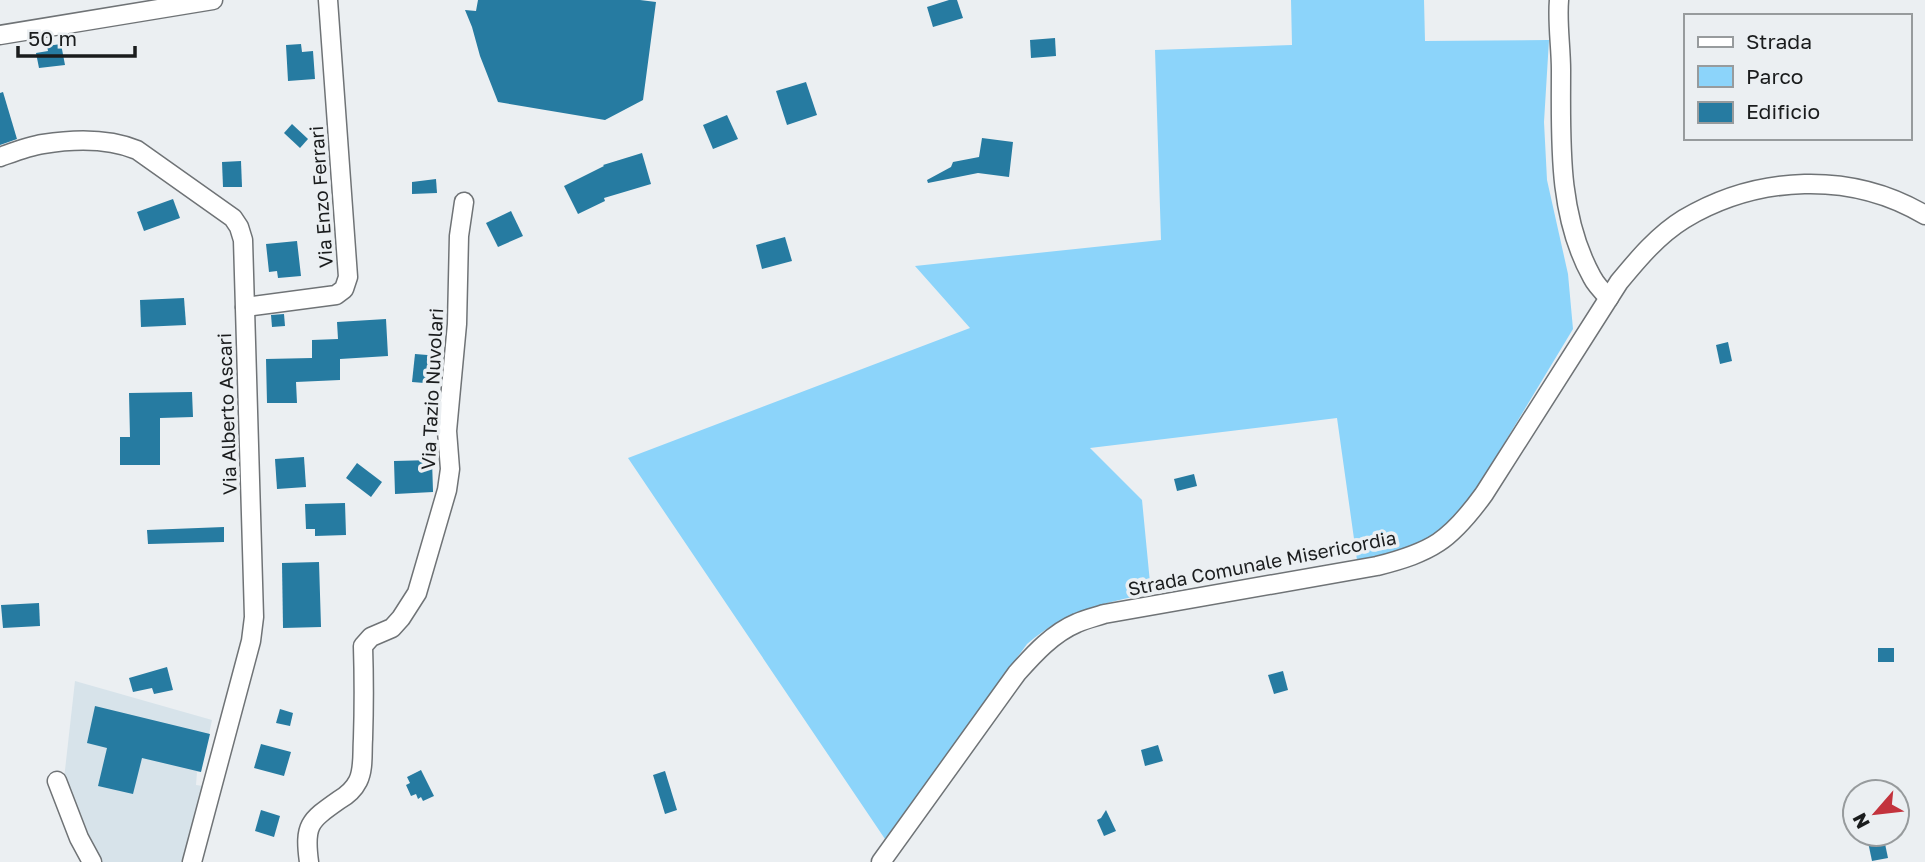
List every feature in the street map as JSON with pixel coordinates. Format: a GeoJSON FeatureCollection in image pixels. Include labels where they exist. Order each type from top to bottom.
{"type":"FeatureCollection","features":[{"type":"Feature","properties":{"kind":"street"},"geometry":{"type":"LineString","coordinates":[[0,35],[213,0]]}},
{"type":"Feature","properties":{"kind":"street","name":"Via Enzo Ferrari"},"geometry":{"type":"LineString","coordinates":[[245,307],[336,295],[344,289],[348,277],[328,0]]}},
{"type":"Feature","properties":{"kind":"street"},"geometry":{"type":"LineString","coordinates":[[1559,0],[1562,179],[1578,246],[1593,279],[1609,298]]}},
{"type":"Feature","properties":{"kind":"street","name":"Via Alberto Ascari"},"geometry":{"type":"LineString","coordinates":[[0,157],[41,144],[83,140],[122,144],[137,150],[233,218],[243,240],[254,617],[247,654],[192,862]]}},
{"type":"Feature","properties":{"kind":"street","name":"Strada Comunale Misericordia"},"geometry":{"type":"LineString","coordinates":[[881,862],[1017,674],[1039,650],[1076,623],[1104,614],[1377,566],[1408,558],[1432,547],[1449,535],[1484,494],[1619,282],[1640,257],[1683,220],[1728,197],[1755,189],[1803,183],[1861,189],[1925,215]]}},
{"type":"Feature","properties":{"kind":"street","name":"Via Tazio Nuvolari"},"geometry":{"type":"LineString","coordinates":[[309,862],[307,831],[315,817],[347,795],[358,782],[362,767],[363,646],[371,637],[392,628],[417,593],[447,490],[450,469],[447,431],[457,324],[459,236],[464,202]]}},
{"type":"Feature","properties":{"kind":"street"},"geometry":{"type":"LineString","coordinates":[[57,781],[79,838],[92,862]]}},
{"type":"Feature","properties":{"kind":"shaded area"},"geometry":{"type":"Polygon","coordinates":[[[75,681],[212,720],[201,772],[197,772],[196,785],[203,786],[184,862],[100,862],[86,836],[64,779],[75,681]]]}},
{"type":"Feature","properties":{"kind":"green space"},"geometry":{"type":"Polygon","coordinates":[[[1291,0],[1424,0],[1425,41],[1549,40],[1544,122],[1547,180],[1568,274],[1573,329],[1467,505],[1442,530],[1422,543],[1400,552],[1357,560],[1337,418],[1090,448],[1142,500],[1151,593],[1071,615],[1027,644],[885,839],[628,458],[970,328],[915,266],[1161,240],[1155,50],[1292,45],[1291,0]]]}},
{"type":"Feature","properties":{"kind":"building"},"geometry":{"type":"Polygon","coordinates":[[[478,0],[656,2],[643,100],[605,120],[498,102],[465,10],[476,11],[478,0]]]}},
{"type":"Feature","properties":{"kind":"building"},"geometry":{"type":"Polygon","coordinates":[[[957,0],[963,18],[933,27],[927,7],[957,0]]]}},
{"type":"Feature","properties":{"kind":"building"},"geometry":{"type":"Polygon","coordinates":[[[1055,38],[1056,56],[1031,58],[1030,40],[1055,38]]]}},
{"type":"Feature","properties":{"kind":"building"},"geometry":{"type":"Polygon","coordinates":[[[61,44],[65,65],[39,68],[36,53],[48,51],[47,46],[61,44]]]}},
{"type":"Feature","properties":{"kind":"building"},"geometry":{"type":"Polygon","coordinates":[[[301,44],[302,52],[313,51],[315,79],[288,81],[286,45],[301,44]]]}},
{"type":"Feature","properties":{"kind":"building"},"geometry":{"type":"Polygon","coordinates":[[[806,82],[817,115],[787,125],[776,91],[806,82]]]}},
{"type":"Feature","properties":{"kind":"building"},"geometry":{"type":"Polygon","coordinates":[[[3,92],[17,139],[0,145],[0,93],[3,92]]]}},
{"type":"Feature","properties":{"kind":"building"},"geometry":{"type":"Polygon","coordinates":[[[727,115],[738,139],[713,149],[703,125],[727,115]]]}},
{"type":"Feature","properties":{"kind":"building"},"geometry":{"type":"Polygon","coordinates":[[[292,124],[308,139],[300,148],[284,133],[292,124]]]}},
{"type":"Feature","properties":{"kind":"building"},"geometry":{"type":"Polygon","coordinates":[[[982,138],[1013,142],[1009,177],[978,173],[928,183],[927,180],[951,167],[953,162],[979,157],[982,138]]]}},
{"type":"Feature","properties":{"kind":"building"},"geometry":{"type":"Polygon","coordinates":[[[642,153],[651,184],[604,198],[605,201],[578,214],[564,186],[603,165],[642,153]]]}},
{"type":"Feature","properties":{"kind":"building"},"geometry":{"type":"Polygon","coordinates":[[[241,161],[242,187],[223,187],[222,162],[241,161]]]}},
{"type":"Feature","properties":{"kind":"building"},"geometry":{"type":"Polygon","coordinates":[[[436,179],[437,193],[412,194],[412,182],[436,179]]]}},
{"type":"Feature","properties":{"kind":"building"},"geometry":{"type":"Polygon","coordinates":[[[173,199],[180,218],[144,231],[137,212],[173,199]]]}},
{"type":"Feature","properties":{"kind":"building"},"geometry":{"type":"Polygon","coordinates":[[[511,211],[523,236],[498,247],[486,223],[511,211]]]}},
{"type":"Feature","properties":{"kind":"building"},"geometry":{"type":"Polygon","coordinates":[[[785,237],[792,261],[762,269],[756,245],[785,237]]]}},
{"type":"Feature","properties":{"kind":"building"},"geometry":{"type":"Polygon","coordinates":[[[297,241],[301,276],[278,278],[277,271],[269,272],[266,244],[297,241]]]}},
{"type":"Feature","properties":{"kind":"building"},"geometry":{"type":"Polygon","coordinates":[[[184,298],[186,325],[141,327],[140,300],[184,298]]]}},
{"type":"Feature","properties":{"kind":"building"},"geometry":{"type":"Polygon","coordinates":[[[284,314],[285,326],[272,327],[271,315],[284,314]]]}},
{"type":"Feature","properties":{"kind":"building"},"geometry":{"type":"Polygon","coordinates":[[[386,319],[388,356],[340,359],[340,380],[296,382],[297,403],[267,403],[266,359],[312,358],[312,340],[338,339],[337,322],[386,319]]]}},
{"type":"Feature","properties":{"kind":"building"},"geometry":{"type":"Polygon","coordinates":[[[1728,342],[1732,361],[1720,364],[1716,345],[1728,342]]]}},
{"type":"Feature","properties":{"kind":"building"},"geometry":{"type":"Polygon","coordinates":[[[415,354],[440,356],[437,384],[412,382],[415,354]]]}},
{"type":"Feature","properties":{"kind":"building"},"geometry":{"type":"Polygon","coordinates":[[[192,392],[193,417],[160,418],[160,465],[120,465],[120,437],[130,437],[129,393],[192,392]]]}},
{"type":"Feature","properties":{"kind":"building"},"geometry":{"type":"Polygon","coordinates":[[[428,398],[439,399],[437,418],[425,416],[428,398]]]}},
{"type":"Feature","properties":{"kind":"building"},"geometry":{"type":"Polygon","coordinates":[[[304,457],[306,487],[277,489],[275,459],[304,457]]]}},
{"type":"Feature","properties":{"kind":"building"},"geometry":{"type":"Polygon","coordinates":[[[432,460],[433,492],[395,494],[394,461],[432,460]]]}},
{"type":"Feature","properties":{"kind":"building"},"geometry":{"type":"Polygon","coordinates":[[[357,463],[382,482],[371,497],[346,478],[357,463]]]}},
{"type":"Feature","properties":{"kind":"building"},"geometry":{"type":"Polygon","coordinates":[[[1194,474],[1197,486],[1177,491],[1174,479],[1194,474]]]}},
{"type":"Feature","properties":{"kind":"building"},"geometry":{"type":"Polygon","coordinates":[[[345,503],[346,535],[315,536],[315,529],[306,529],[305,504],[345,503]]]}},
{"type":"Feature","properties":{"kind":"building"},"geometry":{"type":"Polygon","coordinates":[[[224,527],[224,542],[148,544],[147,530],[224,527]]]}},
{"type":"Feature","properties":{"kind":"building"},"geometry":{"type":"Polygon","coordinates":[[[319,562],[321,627],[283,628],[282,563],[319,562]]]}},
{"type":"Feature","properties":{"kind":"building"},"geometry":{"type":"Polygon","coordinates":[[[39,603],[40,626],[3,628],[1,605],[39,603]]]}},
{"type":"Feature","properties":{"kind":"building"},"geometry":{"type":"Polygon","coordinates":[[[1878,648],[1894,648],[1894,662],[1878,662],[1878,648]]]}},
{"type":"Feature","properties":{"kind":"building"},"geometry":{"type":"Polygon","coordinates":[[[167,667],[173,690],[154,694],[152,688],[133,692],[129,678],[167,667]]]}},
{"type":"Feature","properties":{"kind":"building"},"geometry":{"type":"Polygon","coordinates":[[[1283,671],[1288,690],[1274,694],[1268,675],[1283,671]]]}},
{"type":"Feature","properties":{"kind":"building"},"geometry":{"type":"Polygon","coordinates":[[[95,706],[210,734],[201,772],[142,758],[133,794],[98,786],[107,748],[87,743],[95,706]]]}},
{"type":"Feature","properties":{"kind":"building"},"geometry":{"type":"Polygon","coordinates":[[[280,709],[293,713],[290,726],[276,723],[280,709]]]}},
{"type":"Feature","properties":{"kind":"building"},"geometry":{"type":"Polygon","coordinates":[[[261,744],[291,752],[284,776],[254,768],[261,744]]]}},
{"type":"Feature","properties":{"kind":"building"},"geometry":{"type":"Polygon","coordinates":[[[1158,745],[1163,761],[1145,766],[1141,750],[1158,745]]]}},
{"type":"Feature","properties":{"kind":"building"},"geometry":{"type":"Polygon","coordinates":[[[421,770],[434,796],[423,801],[421,797],[418,799],[416,794],[411,796],[406,785],[410,783],[407,777],[421,770]]]}},
{"type":"Feature","properties":{"kind":"building"},"geometry":{"type":"Polygon","coordinates":[[[665,771],[677,810],[665,814],[653,775],[665,771]]]}},
{"type":"Feature","properties":{"kind":"building"},"geometry":{"type":"Polygon","coordinates":[[[261,810],[280,816],[274,837],[255,831],[261,810]]]}},
{"type":"Feature","properties":{"kind":"building"},"geometry":{"type":"Polygon","coordinates":[[[1106,810],[1116,831],[1104,836],[1097,820],[1106,810]]]}},
{"type":"Feature","properties":{"kind":"building"},"geometry":{"type":"Polygon","coordinates":[[[1869,848],[1886,848],[1888,858],[1872,861],[1869,848]]]}}]}
